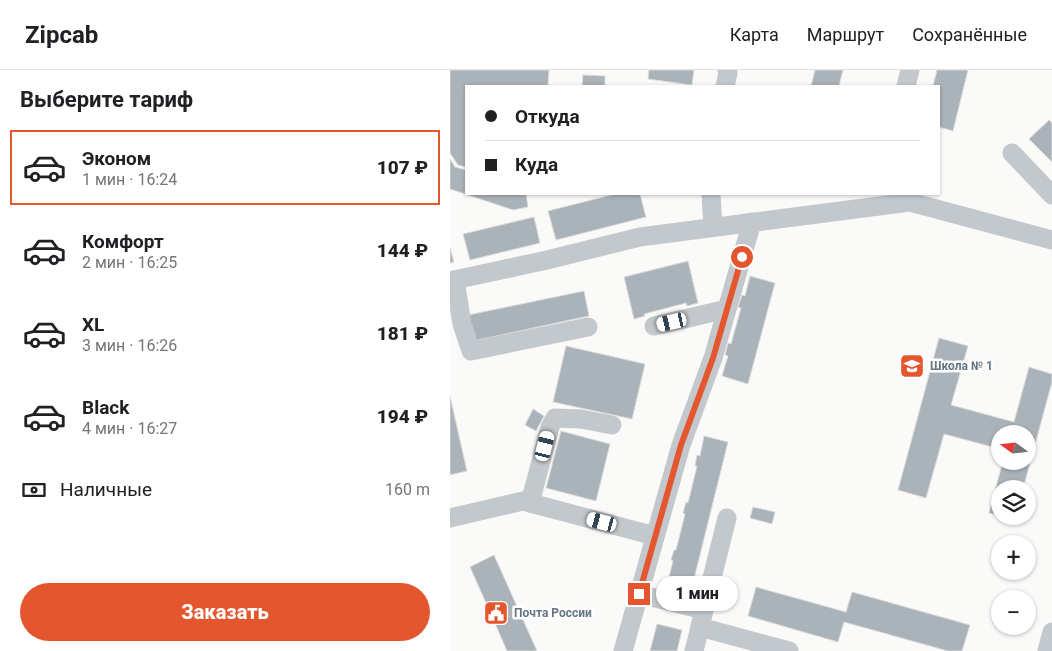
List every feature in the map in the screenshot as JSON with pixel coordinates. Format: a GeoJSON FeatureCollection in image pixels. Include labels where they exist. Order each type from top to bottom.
{"type":"FeatureCollection","features":[{"type":"Feature","properties":{"kind":"street"},"geometry":{"type":"LineString","coordinates":[[725,85],[727,70]]}},
{"type":"Feature","properties":{"kind":"street"},"geometry":{"type":"LineString","coordinates":[[906,85],[910,70]]}},
{"type":"Feature","properties":{"kind":"street"},"geometry":{"type":"LineString","coordinates":[[1012,154],[1052,195]]}},
{"type":"Feature","properties":{"kind":"street"},"geometry":{"type":"LineString","coordinates":[[712,195],[712,227]]}},
{"type":"Feature","properties":{"kind":"street"},"geometry":{"type":"LineString","coordinates":[[588,327],[472,351],[462,324],[453,280],[547,260],[640,237],[752,222],[896,199],[1052,240]]}},
{"type":"Feature","properties":{"kind":"street"},"geometry":{"type":"LineString","coordinates":[[623,651],[681,445],[713,358],[752,222]]}},
{"type":"Feature","properties":{"kind":"street"},"geometry":{"type":"LineString","coordinates":[[654,326],[727,309]]}},
{"type":"Feature","properties":{"kind":"street"},"geometry":{"type":"LineString","coordinates":[[530,503],[550,427],[555,418],[581,419],[612,425]]}},
{"type":"Feature","properties":{"kind":"street"},"geometry":{"type":"LineString","coordinates":[[450,518],[523,501],[655,536]]}},
{"type":"Feature","properties":{"kind":"street"},"geometry":{"type":"LineString","coordinates":[[694,651],[726,518]]}},
{"type":"Feature","properties":{"kind":"street"},"geometry":{"type":"LineString","coordinates":[[639,594],[789,651]]}},
{"type":"Feature","properties":{"kind":"street"},"geometry":{"type":"LineString","coordinates":[[1047,651],[1052,632]]}},
{"type":"Feature","properties":{"kind":"building"},"geometry":{"type":"Polygon","coordinates":[[[450,70],[549,70],[548,85],[465,85],[465,167],[458,165],[450,153],[450,70]]]}},
{"type":"Feature","properties":{"kind":"building"},"geometry":{"type":"Polygon","coordinates":[[[649,70],[694,70],[692,85],[648,79],[649,70]]]}},
{"type":"Feature","properties":{"kind":"building"},"geometry":{"type":"Polygon","coordinates":[[[815,70],[843,70],[839,85],[811,85],[815,70]]]}},
{"type":"Feature","properties":{"kind":"building"},"geometry":{"type":"Polygon","coordinates":[[[937,70],[968,70],[953,131],[940,127],[940,85],[933,85],[937,70]]]}},
{"type":"Feature","properties":{"kind":"building"},"geometry":{"type":"Polygon","coordinates":[[[583,75],[605,76],[605,85],[582,85],[583,75]]]}},
{"type":"Feature","properties":{"kind":"building"},"geometry":{"type":"Polygon","coordinates":[[[1049,120],[1052,123],[1052,162],[1029,139],[1049,120]]]}},
{"type":"Feature","properties":{"kind":"building"},"geometry":{"type":"Polygon","coordinates":[[[450,159],[455,167],[465,170],[465,194],[450,189],[450,159]]]}},
{"type":"Feature","properties":{"kind":"building"},"geometry":{"type":"Polygon","coordinates":[[[468,195],[526,195],[528,207],[513,210],[468,195]]]}},
{"type":"Feature","properties":{"kind":"building"},"geometry":{"type":"Polygon","coordinates":[[[611,195],[640,195],[646,217],[556,240],[548,211],[611,195]]]}},
{"type":"Feature","properties":{"kind":"building"},"geometry":{"type":"Polygon","coordinates":[[[534,217],[540,243],[470,260],[463,234],[534,217]]]}},
{"type":"Feature","properties":{"kind":"building"},"geometry":{"type":"Polygon","coordinates":[[[450,248],[454,262],[450,263],[450,248]]]}},
{"type":"Feature","properties":{"kind":"building"},"geometry":{"type":"Polygon","coordinates":[[[688,261],[698,303],[687,306],[686,303],[644,314],[645,316],[634,319],[624,277],[688,261]]]}},
{"type":"Feature","properties":{"kind":"building"},"geometry":{"type":"Polygon","coordinates":[[[750,276],[775,283],[748,384],[722,376],[728,356],[725,355],[728,343],[731,344],[741,308],[738,307],[742,295],[745,296],[750,276]]]}},
{"type":"Feature","properties":{"kind":"building"},"geometry":{"type":"Polygon","coordinates":[[[584,291],[589,316],[473,341],[468,315],[584,291]]]}},
{"type":"Feature","properties":{"kind":"building"},"geometry":{"type":"Polygon","coordinates":[[[939,338],[968,346],[951,405],[1014,422],[1029,367],[1052,374],[1052,382],[1036,441],[1036,425],[991,425],[991,447],[944,434],[926,498],[898,490],[939,338]]]}},
{"type":"Feature","properties":{"kind":"building"},"geometry":{"type":"Polygon","coordinates":[[[566,346],[645,364],[632,419],[553,402],[566,346]]]}},
{"type":"Feature","properties":{"kind":"building"},"geometry":{"type":"Polygon","coordinates":[[[450,396],[467,471],[450,475],[450,396]]]}},
{"type":"Feature","properties":{"kind":"building"},"geometry":{"type":"Polygon","coordinates":[[[533,409],[544,416],[536,431],[525,425],[533,409]]]}},
{"type":"Feature","properties":{"kind":"building"},"geometry":{"type":"Polygon","coordinates":[[[561,431],[610,444],[596,501],[546,488],[561,431]]]}},
{"type":"Feature","properties":{"kind":"building"},"geometry":{"type":"Polygon","coordinates":[[[704,436],[728,442],[692,587],[668,581],[673,561],[671,560],[674,550],[676,550],[685,514],[683,513],[686,502],[688,503],[697,466],[695,466],[697,455],[700,456],[704,436]]]}},
{"type":"Feature","properties":{"kind":"building"},"geometry":{"type":"Polygon","coordinates":[[[1001,470],[1028,470],[1025,480],[998,480],[1001,470]]]}},
{"type":"Feature","properties":{"kind":"building"},"geometry":{"type":"Polygon","coordinates":[[[753,507],[775,512],[772,524],[750,518],[753,507]]]}},
{"type":"Feature","properties":{"kind":"building"},"geometry":{"type":"Polygon","coordinates":[[[494,555],[537,651],[507,651],[470,567],[494,555]]]}},
{"type":"Feature","properties":{"kind":"building"},"geometry":{"type":"Polygon","coordinates":[[[756,587],[846,612],[852,592],[970,625],[962,651],[948,651],[844,622],[838,642],[748,616],[756,587]]]}},
{"type":"Feature","properties":{"kind":"building"},"geometry":{"type":"Polygon","coordinates":[[[657,624],[682,630],[677,651],[650,651],[657,624]]]}},
{"type":"Feature","properties":{"kind":"place","name":"Школа № 1"},"geometry":{"type":"Point","coordinates":[912,366]}},
{"type":"Feature","properties":{"kind":"place","name":"Почта России"},"geometry":{"type":"Point","coordinates":[496,613]}},
{"type":"Feature","properties":{"kind":"route"},"geometry":{"type":"LineString","coordinates":[[639,594],[681,445],[713,358],[742,257]]}}]}
